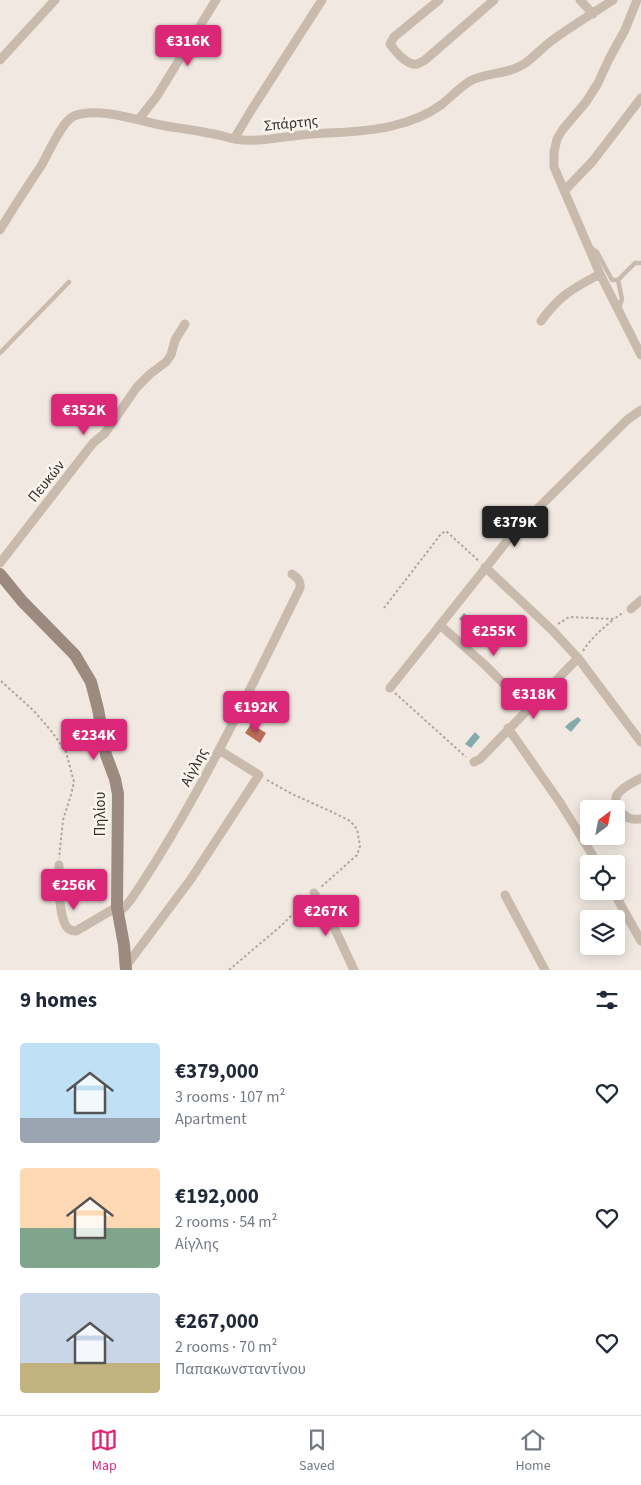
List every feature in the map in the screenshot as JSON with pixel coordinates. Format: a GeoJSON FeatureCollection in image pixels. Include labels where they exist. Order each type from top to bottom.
{"type":"FeatureCollection","features":[{"type":"Feature","properties":{"kind":"street"},"geometry":{"type":"LineString","coordinates":[[0,60],[55,0]]}},
{"type":"Feature","properties":{"kind":"street"},"geometry":{"type":"LineString","coordinates":[[139,119],[157,96],[216,0]]}},
{"type":"Feature","properties":{"kind":"street"},"geometry":{"type":"LineString","coordinates":[[234,139],[322,0]]}},
{"type":"Feature","properties":{"kind":"street"},"geometry":{"type":"LineString","coordinates":[[439,0],[394,37],[390,44],[410,64],[417,64],[425,60],[494,0]]}},
{"type":"Feature","properties":{"kind":"street"},"geometry":{"type":"LineString","coordinates":[[580,0],[593,14]]}},
{"type":"Feature","properties":{"kind":"street","name":"Σπάρτης"},"geometry":{"type":"LineString","coordinates":[[0,230],[72,117],[94,113],[139,119],[234,139],[256,141],[300,135],[378,129],[424,115],[440,106],[460,87],[472,80],[511,71],[524,64],[563,32],[613,0]]}},
{"type":"Feature","properties":{"kind":"street"},"geometry":{"type":"LineString","coordinates":[[637,0],[625,30],[598,83],[586,102],[563,128],[557,139],[554,152],[554,167],[600,274],[641,355]]}},
{"type":"Feature","properties":{"kind":"street"},"geometry":{"type":"LineString","coordinates":[[564,191],[592,162],[641,98]]}},
{"type":"Feature","properties":{"kind":"street"},"geometry":{"type":"LineString","coordinates":[[541,320],[560,298],[600,274]]}},
{"type":"Feature","properties":{"kind":"street","name":"Πευκών"},"geometry":{"type":"LineString","coordinates":[[0,563],[93,443],[105,433],[137,387],[166,362],[175,340],[186,324]]}},
{"type":"Feature","properties":{"kind":"street"},"geometry":{"type":"LineString","coordinates":[[390,688],[515,531],[628,420],[641,410]]}},
{"type":"Feature","properties":{"kind":"street"},"geometry":{"type":"LineString","coordinates":[[485,567],[553,631],[578,658],[641,742]]}},
{"type":"Feature","properties":{"kind":"street","name":"Πηλίου"},"geometry":{"type":"LineString","coordinates":[[0,574],[22,601],[75,655],[90,682],[98,709],[106,755],[115,779],[118,794],[117,910],[124,945],[126,968]]}},
{"type":"Feature","properties":{"kind":"street","name":"Αίγλης"},"geometry":{"type":"LineString","coordinates":[[59,865],[61,909],[66,926],[71,930],[76,931],[125,907],[170,840],[300,588],[298,578],[292,574]]}},
{"type":"Feature","properties":{"kind":"street"},"geometry":{"type":"LineString","coordinates":[[631,609],[641,600]]}},
{"type":"Feature","properties":{"kind":"street"},"geometry":{"type":"LineString","coordinates":[[440,626],[485,664],[529,709]]}},
{"type":"Feature","properties":{"kind":"street"},"geometry":{"type":"LineString","coordinates":[[474,762],[578,658]]}},
{"type":"Feature","properties":{"kind":"street"},"geometry":{"type":"LineString","coordinates":[[508,728],[562,804],[593,855]]}},
{"type":"Feature","properties":{"kind":"street"},"geometry":{"type":"LineString","coordinates":[[126,968],[191,879],[258,775],[218,750]]}},
{"type":"Feature","properties":{"kind":"street"},"geometry":{"type":"LineString","coordinates":[[641,778],[622,790],[617,795],[616,801],[620,811],[627,818],[633,820],[641,819]]}},
{"type":"Feature","properties":{"kind":"street"},"geometry":{"type":"LineString","coordinates":[[314,893],[326,910],[354,970]]}},
{"type":"Feature","properties":{"kind":"street"},"geometry":{"type":"LineString","coordinates":[[505,895],[545,970]]}},
{"type":"Feature","properties":{"kind":"street"},"geometry":{"type":"LineString","coordinates":[[618,900],[641,940]]}},
{"type":"Feature","properties":{"kind":"lane"},"geometry":{"type":"LineString","coordinates":[[588,246],[597,252],[612,280],[618,280],[635,263],[641,262]]}},
{"type":"Feature","properties":{"kind":"lane"},"geometry":{"type":"LineString","coordinates":[[618,280],[622,299],[618,310]]}},
{"type":"Feature","properties":{"kind":"lane"},"geometry":{"type":"LineString","coordinates":[[0,353],[69,282]]}},
{"type":"Feature","properties":{"kind":"path"},"geometry":{"type":"LineString","coordinates":[[384,608],[441,534],[446,531],[485,567]]}},
{"type":"Feature","properties":{"kind":"path"},"geometry":{"type":"LineString","coordinates":[[578,658],[599,630],[631,609]]}},
{"type":"Feature","properties":{"kind":"path"},"geometry":{"type":"LineString","coordinates":[[553,631],[560,622],[569,617],[614,619]]}},
{"type":"Feature","properties":{"kind":"path"},"geometry":{"type":"LineString","coordinates":[[1,681],[34,711],[66,752],[74,782],[63,820],[59,865]]}},
{"type":"Feature","properties":{"kind":"path"},"geometry":{"type":"LineString","coordinates":[[390,688],[468,760],[474,762]]}},
{"type":"Feature","properties":{"kind":"path"},"geometry":{"type":"LineString","coordinates":[[229,970],[282,925],[314,893],[357,855],[360,846],[357,829],[350,822],[258,775]]}},
{"type":"Feature","properties":{"kind":"water"},"geometry":{"type":"Polygon","coordinates":[[[464,613],[474,622],[473,626],[469,628],[459,619],[464,613]]]}},
{"type":"Feature","properties":{"kind":"water"},"geometry":{"type":"Polygon","coordinates":[[[578,717],[581,720],[571,732],[565,727],[578,717]]]}},
{"type":"Feature","properties":{"kind":"water"},"geometry":{"type":"Polygon","coordinates":[[[475,732],[480,737],[471,748],[465,744],[475,732]]]}},
{"type":"Feature","properties":{"kind":"building"},"geometry":{"type":"Polygon","coordinates":[[[251,724],[266,733],[260,743],[245,733],[251,724]]]}}]}
